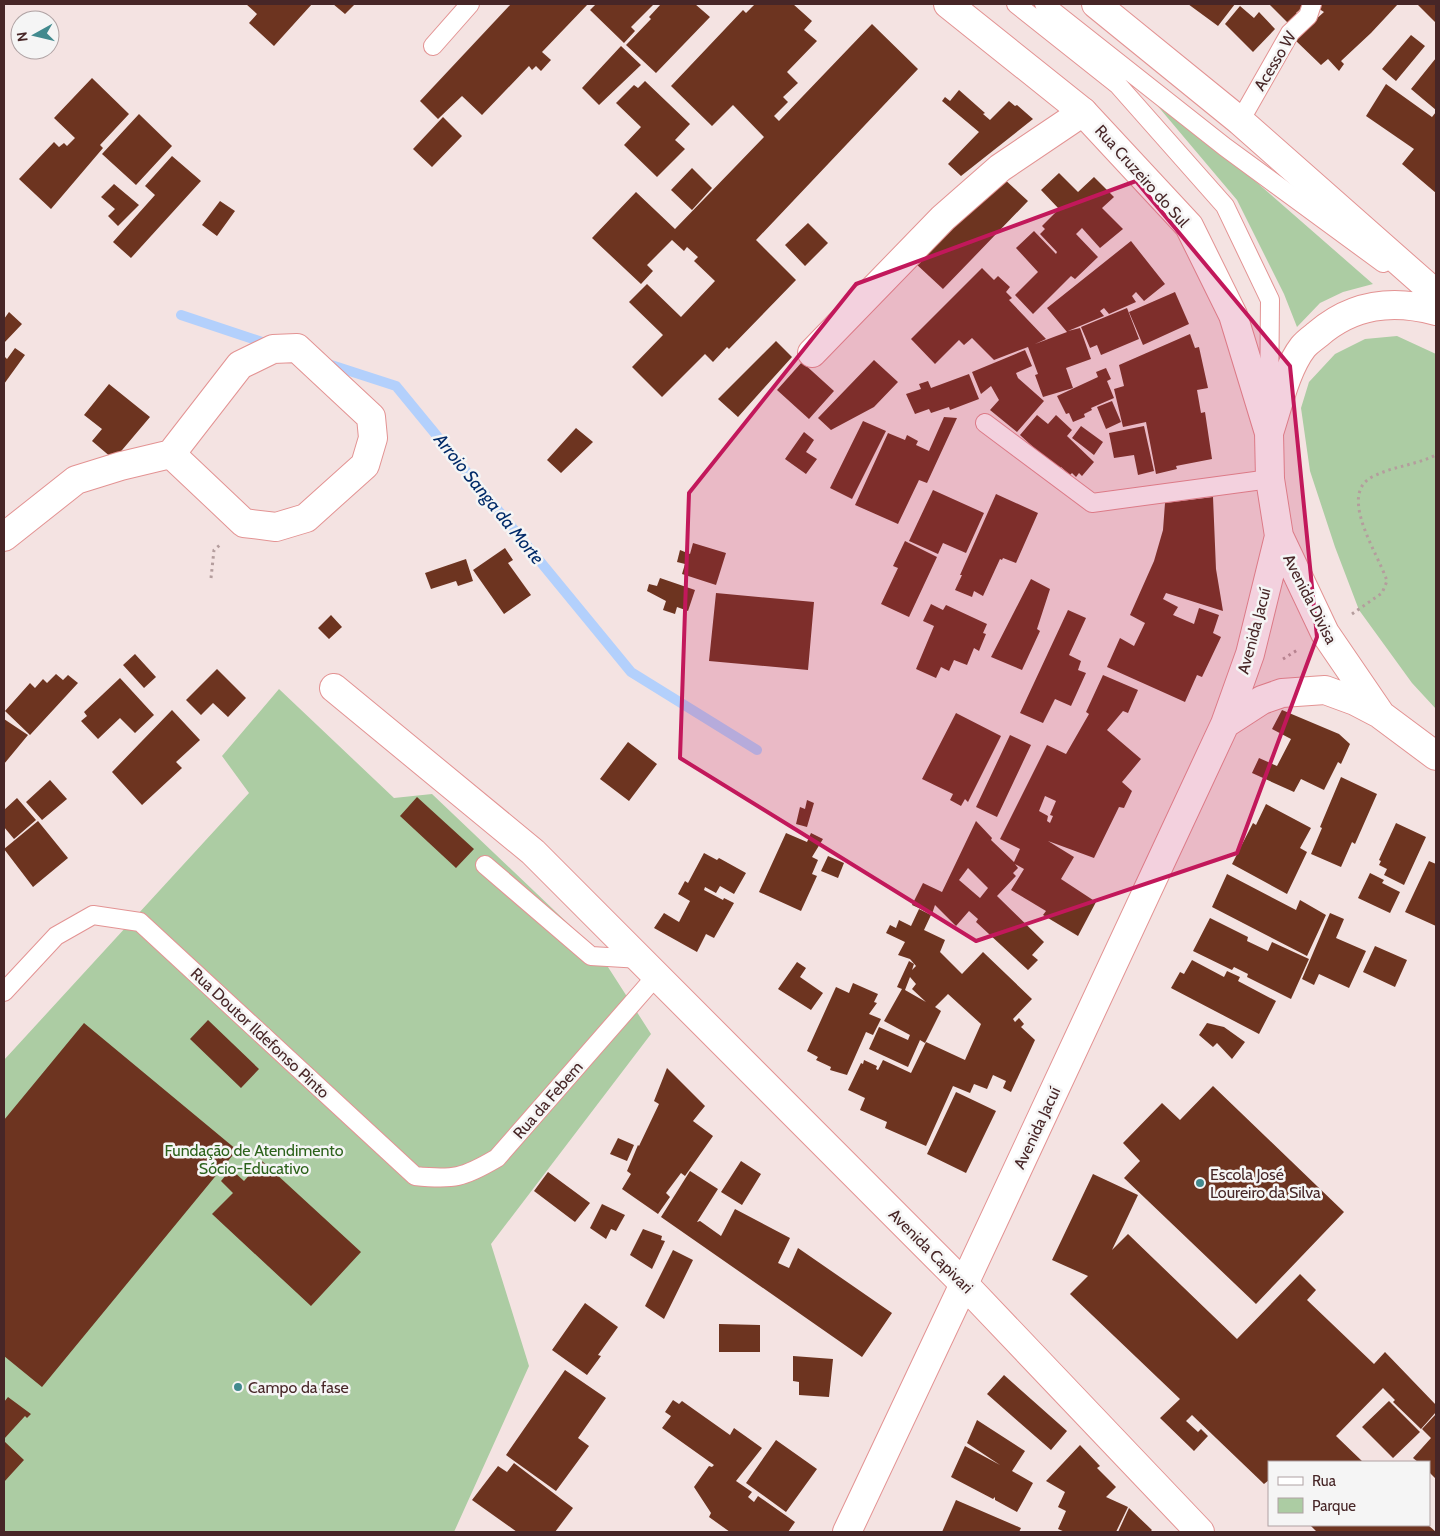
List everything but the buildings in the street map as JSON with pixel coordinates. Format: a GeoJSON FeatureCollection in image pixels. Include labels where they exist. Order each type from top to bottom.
{"type":"FeatureCollection","features":[{"type":"Feature","properties":{"kind":"street","name":"Rua Cruzeiro do Sul"},"geometry":{"type":"LineString","coordinates":[[948,4],[1083,112],[1189,226],[1233,315],[1269,432]]}},
{"type":"Feature","properties":{"kind":"street"},"geometry":{"type":"LineString","coordinates":[[1096,4],[1240,121],[1436,294]]}},
{"type":"Feature","properties":{"kind":"street"},"geometry":{"type":"LineString","coordinates":[[812,353],[943,218],[1000,168],[1083,112]]}},
{"type":"Feature","properties":{"kind":"street"},"geometry":{"type":"LineString","coordinates":[[1269,432],[1287,380],[1304,347],[1333,322],[1372,306],[1412,305],[1436,311]]}},
{"type":"Feature","properties":{"kind":"street"},"geometry":{"type":"LineString","coordinates":[[4,537],[76,480],[121,466],[171,454],[240,365],[273,349],[297,348],[371,417],[373,438],[365,465],[306,518],[276,527],[244,523],[171,454]]}},
{"type":"Feature","properties":{"kind":"street","name":"Avenida Divisa"},"geometry":{"type":"LineString","coordinates":[[1269,432],[1270,479],[1278,536],[1325,633],[1381,715],[1436,756]]}},
{"type":"Feature","properties":{"kind":"street","name":"Avenida Jacuí"},"geometry":{"type":"LineString","coordinates":[[847,1532],[1226,724],[1250,654],[1278,536]]}},
{"type":"Feature","properties":{"kind":"street","name":"Avenida Capivari"},"geometry":{"type":"LineString","coordinates":[[334,688],[533,852],[964,1284],[1200,1532]]}},
{"type":"Feature","properties":{"kind":"street"},"geometry":{"type":"LineString","coordinates":[[1226,724],[1262,700],[1282,694],[1325,690],[1355,701],[1381,715]]}},
{"type":"Feature","properties":{"kind":"lane"},"geometry":{"type":"LineString","coordinates":[[433,46],[470,4]]}},
{"type":"Feature","properties":{"kind":"lane"},"geometry":{"type":"LineString","coordinates":[[1016,4],[1118,85],[1225,206],[1270,300],[1269,432]]}},
{"type":"Feature","properties":{"kind":"lane"},"geometry":{"type":"LineString","coordinates":[[1044,4],[1225,148],[1436,302]]}},
{"type":"Feature","properties":{"kind":"lane","name":"Acesso W"},"geometry":{"type":"LineString","coordinates":[[1240,121],[1290,33],[1308,16],[1312,4]]}},
{"type":"Feature","properties":{"kind":"lane"},"geometry":{"type":"LineString","coordinates":[[985,424],[1092,503],[1270,479]]}},
{"type":"Feature","properties":{"kind":"lane"},"geometry":{"type":"LineString","coordinates":[[486,865],[591,956],[649,967]]}},
{"type":"Feature","properties":{"kind":"lane","name":"Rua Doutor Ildefonso Pinto"},"geometry":{"type":"LineString","coordinates":[[4,992],[56,936],[93,915],[140,922],[415,1176]]}},
{"type":"Feature","properties":{"kind":"lane","name":"Rua da Febem"},"geometry":{"type":"LineString","coordinates":[[415,1176],[444,1179],[468,1175],[497,1158],[649,967]]}},
{"type":"Feature","properties":{"kind":"path"},"geometry":{"type":"LineString","coordinates":[[1359,610],[1382,593],[1387,581],[1361,518],[1357,505],[1358,492],[1364,481],[1375,475],[1436,455]]}},
{"type":"Feature","properties":{"kind":"path"},"geometry":{"type":"LineString","coordinates":[[1280,661],[1300,648]]}},
{"type":"Feature","properties":{"kind":"highlighted area"},"geometry":{"type":"Polygon","coordinates":[[[1136,181],[1290,366],[1317,637],[1237,853],[976,941],[680,758],[689,493],[856,284],[1136,181]]]}},
{"type":"Feature","properties":{"kind":"green space"},"geometry":{"type":"Polygon","coordinates":[[[1145,91],[1222,152],[1373,284],[1343,292],[1320,303],[1297,327],[1284,294],[1237,200],[1145,91]]]}},
{"type":"Feature","properties":{"kind":"green space"},"geometry":{"type":"Polygon","coordinates":[[[1397,336],[1436,354],[1436,709],[1412,683],[1359,610],[1335,547],[1310,471],[1301,408],[1309,382],[1335,354],[1365,339],[1397,336]]]}},
{"type":"Feature","properties":{"kind":"green space","name":"Fundação de Atendimento Sócio-Educativo"},"geometry":{"type":"Polygon","coordinates":[[[279,689],[394,798],[432,794],[599,953],[651,1034],[491,1244],[529,1366],[454,1532],[4,1532],[4,1060],[249,793],[222,756],[279,689]]]}},
{"type":"Feature","properties":{"kind":"waterway","name":"Arroio Sanga da Morte"},"geometry":{"type":"LineString","coordinates":[[181,315],[271,345]]}},
{"type":"Feature","properties":{"kind":"waterway","name":"Arroio Sanga da Morte"},"geometry":{"type":"LineString","coordinates":[[325,363],[396,386],[631,672],[757,750]]}},
{"type":"Feature","properties":{"kind":"place","name":"Escola José Loureiro da Silva"},"geometry":{"type":"Point","coordinates":[1200,1183]}},
{"type":"Feature","properties":{"kind":"place","name":"Campo da fase"},"geometry":{"type":"Point","coordinates":[238,1387]}}]}
